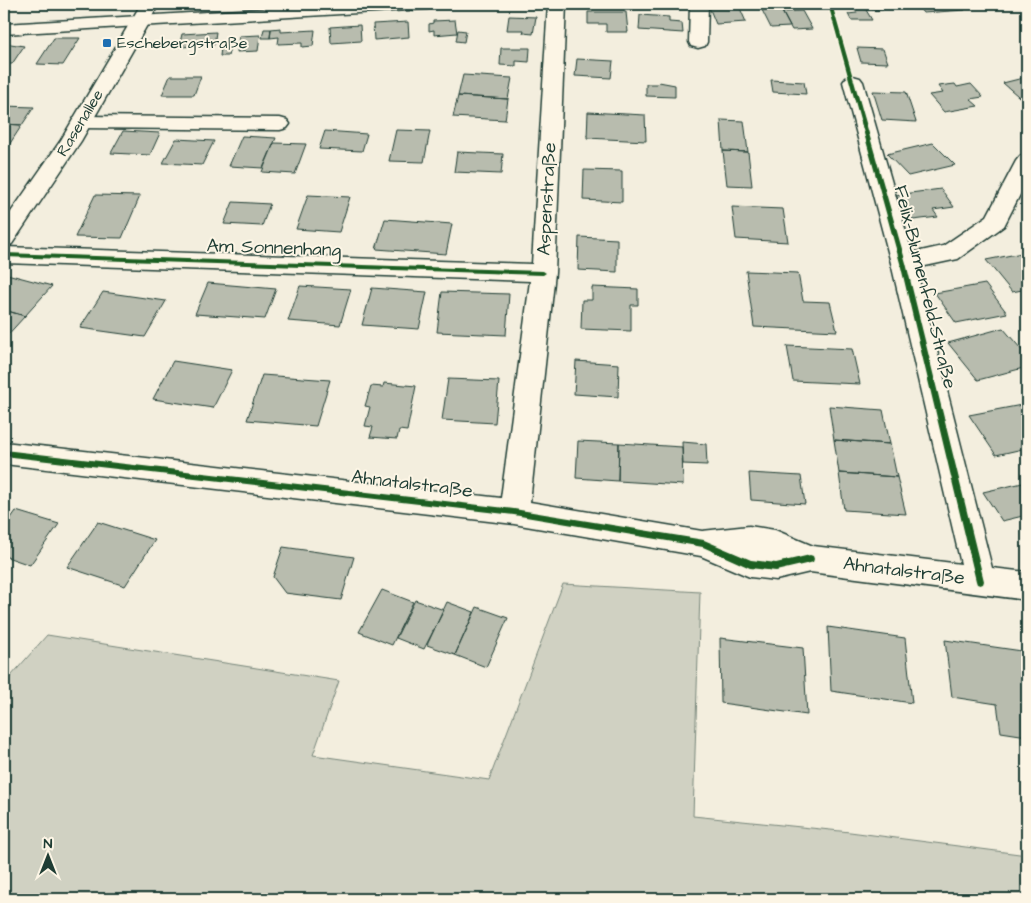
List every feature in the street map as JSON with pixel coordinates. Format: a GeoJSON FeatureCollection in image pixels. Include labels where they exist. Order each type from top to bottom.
{"type":"FeatureCollection","features":[{"type":"Feature","properties":{"kind":"street"},"geometry":{"type":"LineString","coordinates":[[4,29],[146,12],[426,4]]}},
{"type":"Feature","properties":{"kind":"street","name":"Aspenstraße"},"geometry":{"type":"LineString","coordinates":[[514,512],[543,273],[557,4]]}},
{"type":"Feature","properties":{"kind":"street"},"geometry":{"type":"LineString","coordinates":[[698,42],[699,4]]}},
{"type":"Feature","properties":{"kind":"street","name":"Rasenallee"},"geometry":{"type":"LineString","coordinates":[[4,239],[71,141],[146,12]]}},
{"type":"Feature","properties":{"kind":"street","name":"Felix-Blumenfeld-Straße"},"geometry":{"type":"LineString","coordinates":[[853,82],[903,263],[980,581]]}},
{"type":"Feature","properties":{"kind":"street"},"geometry":{"type":"LineString","coordinates":[[82,122],[280,124]]}},
{"type":"Feature","properties":{"kind":"street"},"geometry":{"type":"LineString","coordinates":[[903,263],[950,253],[996,221],[1027,161]]}},
{"type":"Feature","properties":{"kind":"street","name":"Am Sonnenhang"},"geometry":{"type":"LineString","coordinates":[[4,255],[543,273]]}},
{"type":"Feature","properties":{"kind":"street","name":"Ahnatalstraße"},"geometry":{"type":"LineString","coordinates":[[4,453],[514,512],[704,544],[750,564],[776,567],[810,559],[1027,586]]}},
{"type":"Feature","properties":{"kind":"shaded area"},"geometry":{"type":"Polygon","coordinates":[[[563,584],[700,592],[693,816],[850,832],[1027,855],[1027,899],[4,899],[4,684],[47,635],[339,681],[313,755],[489,780],[563,584]]]}},
{"type":"Feature","properties":{"kind":"building"},"geometry":{"type":"Polygon","coordinates":[[[44,4],[74,4],[72,7],[42,8],[44,4]]]}},
{"type":"Feature","properties":{"kind":"building"},"geometry":{"type":"Polygon","coordinates":[[[777,4],[794,4],[797,9],[780,9],[777,4]]]}},
{"type":"Feature","properties":{"kind":"building"},"geometry":{"type":"Polygon","coordinates":[[[851,4],[879,4],[883,10],[866,10],[872,20],[851,20],[848,14],[857,13],[851,4]]]}},
{"type":"Feature","properties":{"kind":"building"},"geometry":{"type":"Polygon","coordinates":[[[916,4],[960,4],[965,10],[923,13],[916,4]]]}},
{"type":"Feature","properties":{"kind":"building"},"geometry":{"type":"Polygon","coordinates":[[[739,6],[746,22],[716,24],[709,7],[739,6]]]}},
{"type":"Feature","properties":{"kind":"building"},"geometry":{"type":"Polygon","coordinates":[[[781,9],[790,27],[771,28],[762,10],[781,9]]]}},
{"type":"Feature","properties":{"kind":"building"},"geometry":{"type":"Polygon","coordinates":[[[802,11],[812,29],[792,30],[782,12],[802,11]]]}},
{"type":"Feature","properties":{"kind":"building"},"geometry":{"type":"Polygon","coordinates":[[[588,12],[626,12],[628,32],[606,32],[606,24],[588,24],[588,12]]]}},
{"type":"Feature","properties":{"kind":"building"},"geometry":{"type":"Polygon","coordinates":[[[640,15],[669,17],[669,22],[682,23],[683,33],[639,30],[640,15]]]}},
{"type":"Feature","properties":{"kind":"building"},"geometry":{"type":"Polygon","coordinates":[[[509,16],[536,17],[533,34],[523,33],[524,30],[507,30],[509,16]]]}},
{"type":"Feature","properties":{"kind":"building"},"geometry":{"type":"Polygon","coordinates":[[[455,20],[457,33],[434,35],[434,30],[429,31],[429,24],[433,23],[433,21],[455,20]]]}},
{"type":"Feature","properties":{"kind":"building"},"geometry":{"type":"Polygon","coordinates":[[[408,22],[409,37],[374,40],[373,24],[408,22]]]}},
{"type":"Feature","properties":{"kind":"building"},"geometry":{"type":"Polygon","coordinates":[[[360,25],[361,41],[331,43],[330,27],[360,25]]]}},
{"type":"Feature","properties":{"kind":"building"},"geometry":{"type":"Polygon","coordinates":[[[281,28],[281,32],[315,30],[313,46],[302,47],[302,43],[278,44],[279,37],[270,38],[271,29],[281,28]]]}},
{"type":"Feature","properties":{"kind":"building"},"geometry":{"type":"Polygon","coordinates":[[[264,29],[271,29],[270,38],[262,38],[264,29]]]}},
{"type":"Feature","properties":{"kind":"building"},"geometry":{"type":"Polygon","coordinates":[[[458,30],[466,31],[464,42],[456,41],[458,30]]]}},
{"type":"Feature","properties":{"kind":"building"},"geometry":{"type":"Polygon","coordinates":[[[216,32],[214,45],[179,47],[182,34],[216,32]]]}},
{"type":"Feature","properties":{"kind":"building"},"geometry":{"type":"Polygon","coordinates":[[[260,35],[258,51],[237,52],[239,36],[260,35]]]}},
{"type":"Feature","properties":{"kind":"building"},"geometry":{"type":"Polygon","coordinates":[[[54,38],[80,38],[63,65],[37,64],[54,38]]]}},
{"type":"Feature","properties":{"kind":"building"},"geometry":{"type":"Polygon","coordinates":[[[4,43],[24,46],[12,64],[4,64],[4,43]]]}},
{"type":"Feature","properties":{"kind":"building"},"geometry":{"type":"Polygon","coordinates":[[[221,48],[230,48],[228,56],[220,56],[221,48]]]}},
{"type":"Feature","properties":{"kind":"building"},"geometry":{"type":"Polygon","coordinates":[[[501,48],[530,48],[529,62],[516,61],[516,66],[500,65],[501,48]]]}},
{"type":"Feature","properties":{"kind":"building"},"geometry":{"type":"Polygon","coordinates":[[[857,48],[883,49],[888,63],[861,62],[857,48]]]}},
{"type":"Feature","properties":{"kind":"building"},"geometry":{"type":"Polygon","coordinates":[[[577,59],[613,61],[611,78],[575,76],[577,59]]]}},
{"type":"Feature","properties":{"kind":"building"},"geometry":{"type":"Polygon","coordinates":[[[463,75],[512,78],[508,99],[458,96],[463,75]]]}},
{"type":"Feature","properties":{"kind":"building"},"geometry":{"type":"Polygon","coordinates":[[[170,76],[201,76],[194,95],[162,95],[170,76]]]}},
{"type":"Feature","properties":{"kind":"building"},"geometry":{"type":"Polygon","coordinates":[[[1027,77],[1027,101],[1025,102],[1003,83],[1027,77]]]}},
{"type":"Feature","properties":{"kind":"building"},"geometry":{"type":"Polygon","coordinates":[[[771,80],[804,82],[806,94],[773,92],[771,80]]]}},
{"type":"Feature","properties":{"kind":"building"},"geometry":{"type":"Polygon","coordinates":[[[659,82],[675,85],[675,97],[646,96],[646,84],[657,84],[659,82]]]}},
{"type":"Feature","properties":{"kind":"building"},"geometry":{"type":"Polygon","coordinates":[[[955,84],[957,87],[971,84],[983,97],[970,99],[978,106],[944,112],[929,95],[943,93],[938,86],[955,84]]]}},
{"type":"Feature","properties":{"kind":"building"},"geometry":{"type":"Polygon","coordinates":[[[873,91],[906,92],[916,122],[882,120],[873,91]]]}},
{"type":"Feature","properties":{"kind":"building"},"geometry":{"type":"Polygon","coordinates":[[[458,96],[508,99],[505,120],[453,117],[458,96]]]}},
{"type":"Feature","properties":{"kind":"building"},"geometry":{"type":"Polygon","coordinates":[[[4,106],[34,107],[22,125],[4,124],[4,106]]]}},
{"type":"Feature","properties":{"kind":"building"},"geometry":{"type":"Polygon","coordinates":[[[588,112],[645,115],[646,141],[587,138],[588,112]]]}},
{"type":"Feature","properties":{"kind":"building"},"geometry":{"type":"Polygon","coordinates":[[[721,120],[744,121],[748,152],[723,151],[721,120]]]}},
{"type":"Feature","properties":{"kind":"building"},"geometry":{"type":"Polygon","coordinates":[[[4,124],[22,125],[9,145],[4,144],[4,124]]]}},
{"type":"Feature","properties":{"kind":"building"},"geometry":{"type":"Polygon","coordinates":[[[396,130],[430,131],[424,162],[389,161],[396,130]]]}},
{"type":"Feature","properties":{"kind":"building"},"geometry":{"type":"Polygon","coordinates":[[[123,131],[160,133],[150,155],[111,153],[123,131]]]}},
{"type":"Feature","properties":{"kind":"building"},"geometry":{"type":"Polygon","coordinates":[[[325,131],[367,134],[362,151],[319,149],[325,131]]]}},
{"type":"Feature","properties":{"kind":"building"},"geometry":{"type":"Polygon","coordinates":[[[242,136],[276,138],[263,168],[229,166],[242,136]]]}},
{"type":"Feature","properties":{"kind":"building"},"geometry":{"type":"Polygon","coordinates":[[[176,139],[214,141],[202,165],[163,163],[176,139]]]}},
{"type":"Feature","properties":{"kind":"building"},"geometry":{"type":"Polygon","coordinates":[[[274,143],[306,144],[295,174],[262,172],[274,143]]]}},
{"type":"Feature","properties":{"kind":"building"},"geometry":{"type":"Polygon","coordinates":[[[933,143],[955,165],[908,176],[887,154],[933,143]]]}},
{"type":"Feature","properties":{"kind":"building"},"geometry":{"type":"Polygon","coordinates":[[[723,151],[748,152],[752,186],[727,185],[723,151]]]}},
{"type":"Feature","properties":{"kind":"building"},"geometry":{"type":"Polygon","coordinates":[[[457,152],[503,154],[501,174],[454,172],[457,152]]]}},
{"type":"Feature","properties":{"kind":"building"},"geometry":{"type":"Polygon","coordinates":[[[584,170],[622,171],[622,202],[583,200],[584,170]]]}},
{"type":"Feature","properties":{"kind":"building"},"geometry":{"type":"Polygon","coordinates":[[[941,189],[954,207],[933,210],[938,217],[913,220],[895,195],[941,189]]]}},
{"type":"Feature","properties":{"kind":"building"},"geometry":{"type":"Polygon","coordinates":[[[95,195],[140,196],[122,238],[75,237],[95,195]]]}},
{"type":"Feature","properties":{"kind":"building"},"geometry":{"type":"Polygon","coordinates":[[[308,195],[350,197],[339,232],[296,229],[308,195]]]}},
{"type":"Feature","properties":{"kind":"building"},"geometry":{"type":"Polygon","coordinates":[[[233,202],[270,204],[262,226],[224,224],[233,202]]]}},
{"type":"Feature","properties":{"kind":"building"},"geometry":{"type":"Polygon","coordinates":[[[732,207],[783,209],[788,242],[736,239],[732,207]]]}},
{"type":"Feature","properties":{"kind":"building"},"geometry":{"type":"Polygon","coordinates":[[[385,219],[452,224],[446,254],[376,249],[385,219]]]}},
{"type":"Feature","properties":{"kind":"building"},"geometry":{"type":"Polygon","coordinates":[[[579,237],[617,239],[617,272],[578,270],[579,237]]]}},
{"type":"Feature","properties":{"kind":"building"},"geometry":{"type":"Polygon","coordinates":[[[1027,252],[1027,289],[1012,292],[986,260],[1027,252]]]}},
{"type":"Feature","properties":{"kind":"building"},"geometry":{"type":"Polygon","coordinates":[[[746,271],[798,273],[803,301],[830,302],[837,331],[754,327],[746,271]]]}},
{"type":"Feature","properties":{"kind":"building"},"geometry":{"type":"Polygon","coordinates":[[[7,274],[52,286],[25,316],[4,310],[4,278],[7,274]]]}},
{"type":"Feature","properties":{"kind":"building"},"geometry":{"type":"Polygon","coordinates":[[[208,283],[276,289],[265,319],[195,314],[208,283]]]}},
{"type":"Feature","properties":{"kind":"building"},"geometry":{"type":"Polygon","coordinates":[[[985,284],[1007,313],[956,323],[935,293],[985,284]]]}},
{"type":"Feature","properties":{"kind":"building"},"geometry":{"type":"Polygon","coordinates":[[[300,286],[351,289],[340,325],[288,321],[300,286]]]}},
{"type":"Feature","properties":{"kind":"building"},"geometry":{"type":"Polygon","coordinates":[[[592,287],[638,289],[638,305],[631,305],[631,331],[581,329],[582,300],[592,300],[592,287]]]}},
{"type":"Feature","properties":{"kind":"building"},"geometry":{"type":"Polygon","coordinates":[[[372,288],[427,292],[419,329],[362,325],[372,288]]]}},
{"type":"Feature","properties":{"kind":"building"},"geometry":{"type":"Polygon","coordinates":[[[103,292],[166,301],[145,337],[80,328],[103,292]]]}},
{"type":"Feature","properties":{"kind":"building"},"geometry":{"type":"Polygon","coordinates":[[[442,292],[509,294],[506,335],[437,332],[442,292]]]}},
{"type":"Feature","properties":{"kind":"building"},"geometry":{"type":"Polygon","coordinates":[[[4,310],[25,316],[4,339],[4,310]]]}},
{"type":"Feature","properties":{"kind":"building"},"geometry":{"type":"Polygon","coordinates":[[[1003,328],[1027,356],[1027,367],[978,380],[948,343],[1003,328]]]}},
{"type":"Feature","properties":{"kind":"building"},"geometry":{"type":"Polygon","coordinates":[[[787,346],[852,349],[860,384],[793,381],[787,346]]]}},
{"type":"Feature","properties":{"kind":"building"},"geometry":{"type":"Polygon","coordinates":[[[173,361],[232,370],[213,408],[153,399],[173,361]]]}},
{"type":"Feature","properties":{"kind":"building"},"geometry":{"type":"Polygon","coordinates":[[[576,361],[619,364],[618,397],[574,394],[576,361]]]}},
{"type":"Feature","properties":{"kind":"building"},"geometry":{"type":"Polygon","coordinates":[[[262,375],[330,380],[316,426],[247,420],[262,375]]]}},
{"type":"Feature","properties":{"kind":"building"},"geometry":{"type":"Polygon","coordinates":[[[448,379],[499,381],[495,423],[442,420],[448,379]]]}},
{"type":"Feature","properties":{"kind":"building"},"geometry":{"type":"Polygon","coordinates":[[[384,383],[416,386],[407,431],[399,430],[397,439],[370,437],[373,427],[365,426],[370,407],[365,406],[371,386],[383,387],[384,383]]]}},
{"type":"Feature","properties":{"kind":"building"},"geometry":{"type":"Polygon","coordinates":[[[1027,404],[1027,448],[996,455],[969,415],[1027,404]]]}},
{"type":"Feature","properties":{"kind":"building"},"geometry":{"type":"Polygon","coordinates":[[[829,406],[883,410],[890,444],[834,440],[829,406]]]}},
{"type":"Feature","properties":{"kind":"building"},"geometry":{"type":"Polygon","coordinates":[[[834,440],[890,444],[897,477],[839,473],[834,440]]]}},
{"type":"Feature","properties":{"kind":"building"},"geometry":{"type":"Polygon","coordinates":[[[578,441],[619,443],[618,481],[576,478],[578,441]]]}},
{"type":"Feature","properties":{"kind":"building"},"geometry":{"type":"Polygon","coordinates":[[[682,442],[706,444],[707,465],[683,464],[682,442]]]}},
{"type":"Feature","properties":{"kind":"building"},"geometry":{"type":"Polygon","coordinates":[[[619,443],[682,447],[683,485],[618,481],[619,443]]]}},
{"type":"Feature","properties":{"kind":"building"},"geometry":{"type":"Polygon","coordinates":[[[749,473],[801,476],[805,504],[751,500],[749,473]]]}},
{"type":"Feature","properties":{"kind":"building"},"geometry":{"type":"Polygon","coordinates":[[[839,473],[897,477],[906,514],[844,510],[839,473]]]}},
{"type":"Feature","properties":{"kind":"building"},"geometry":{"type":"Polygon","coordinates":[[[1027,482],[1027,515],[1002,521],[983,492],[1027,482]]]}},
{"type":"Feature","properties":{"kind":"building"},"geometry":{"type":"Polygon","coordinates":[[[16,511],[59,524],[30,565],[4,556],[4,528],[16,511]]]}},
{"type":"Feature","properties":{"kind":"building"},"geometry":{"type":"Polygon","coordinates":[[[98,522],[155,540],[125,586],[67,567],[98,522]]]}},
{"type":"Feature","properties":{"kind":"building"},"geometry":{"type":"Polygon","coordinates":[[[283,547],[354,557],[341,600],[285,593],[273,577],[283,547]]]}},
{"type":"Feature","properties":{"kind":"building"},"geometry":{"type":"Polygon","coordinates":[[[382,590],[413,602],[392,645],[359,632],[382,590]]]}},
{"type":"Feature","properties":{"kind":"building"},"geometry":{"type":"Polygon","coordinates":[[[415,600],[444,610],[424,649],[396,638],[415,600]]]}},
{"type":"Feature","properties":{"kind":"building"},"geometry":{"type":"Polygon","coordinates":[[[447,602],[474,612],[455,655],[427,645],[447,602]]]}},
{"type":"Feature","properties":{"kind":"building"},"geometry":{"type":"Polygon","coordinates":[[[477,607],[508,618],[486,667],[455,655],[477,607]]]}},
{"type":"Feature","properties":{"kind":"building"},"geometry":{"type":"Polygon","coordinates":[[[828,627],[905,638],[912,703],[831,691],[828,627]]]}},
{"type":"Feature","properties":{"kind":"building"},"geometry":{"type":"Polygon","coordinates":[[[720,638],[803,648],[807,715],[721,703],[720,638]]]}},
{"type":"Feature","properties":{"kind":"building"},"geometry":{"type":"Polygon","coordinates":[[[945,640],[1022,651],[1027,679],[1027,736],[1001,732],[997,704],[952,697],[945,640]]]}},
{"type":"Feature","properties":{"kind":"cycle path"},"geometry":{"type":"LineString","coordinates":[[830,4],[903,263],[980,581]]}},
{"type":"Feature","properties":{"kind":"cycle path"},"geometry":{"type":"LineString","coordinates":[[4,255],[543,273]]}},
{"type":"Feature","properties":{"kind":"cycle path"},"geometry":{"type":"LineString","coordinates":[[4,453],[514,512],[704,544],[750,564],[776,567],[810,559]]}},
{"type":"Feature","properties":{"kind":"place","name":"Eschebergstraße"},"geometry":{"type":"Point","coordinates":[107,43]}}]}
